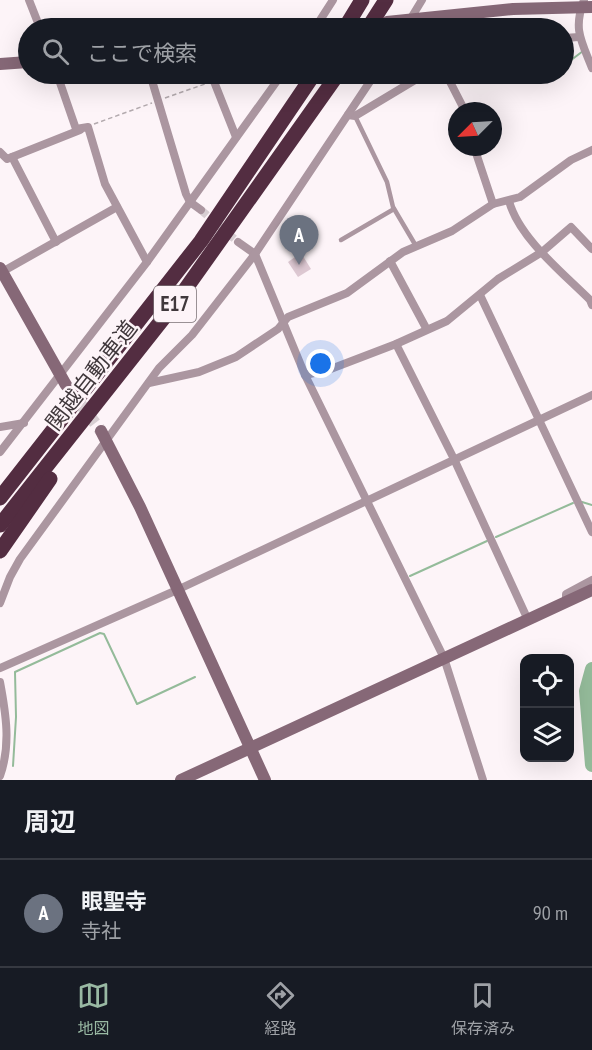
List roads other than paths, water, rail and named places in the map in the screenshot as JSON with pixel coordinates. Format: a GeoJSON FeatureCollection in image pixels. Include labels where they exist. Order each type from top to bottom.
{"type":"FeatureCollection","features":[{"type":"Feature","properties":{"kind":"highway"},"geometry":{"type":"LineString","coordinates":[[351,18],[362,0]]}},
{"type":"Feature","properties":{"kind":"highway"},"geometry":{"type":"LineString","coordinates":[[374,18],[386,0]]}},
{"type":"Feature","properties":{"kind":"highway","name":"関越自動車道"},"geometry":{"type":"LineString","coordinates":[[0,498],[201,241],[307,84]]}},
{"type":"Feature","properties":{"kind":"highway","name":"関越自動車道"},"geometry":{"type":"LineString","coordinates":[[0,525],[113,384],[207,261],[331,84]]}},
{"type":"Feature","properties":{"kind":"highway"},"geometry":{"type":"LineString","coordinates":[[0,551],[113,384]]}},
{"type":"Feature","properties":{"kind":"highway"},"geometry":{"type":"LineString","coordinates":[[0,491],[40,449]]}},
{"type":"Feature","properties":{"kind":"street"},"geometry":{"type":"LineString","coordinates":[[29,0],[36,18]]}},
{"type":"Feature","properties":{"kind":"street"},"geometry":{"type":"LineString","coordinates":[[321,18],[333,0]]}},
{"type":"Feature","properties":{"kind":"street"},"geometry":{"type":"LineString","coordinates":[[412,18],[422,0]]}},
{"type":"Feature","properties":{"kind":"street"},"geometry":{"type":"LineString","coordinates":[[441,18],[512,5],[586,5]]}},
{"type":"Feature","properties":{"kind":"street"},"geometry":{"type":"LineString","coordinates":[[586,5],[577,20],[579,37],[592,68]]}},
{"type":"Feature","properties":{"kind":"street"},"geometry":{"type":"LineString","coordinates":[[574,37],[579,37]]}},
{"type":"Feature","properties":{"kind":"street"},"geometry":{"type":"LineString","coordinates":[[0,64],[18,63]]}},
{"type":"Feature","properties":{"kind":"street"},"geometry":{"type":"LineString","coordinates":[[60,84],[76,129],[80,130]]}},
{"type":"Feature","properties":{"kind":"street"},"geometry":{"type":"LineString","coordinates":[[153,84],[190,202],[201,210]]}},
{"type":"Feature","properties":{"kind":"street"},"geometry":{"type":"LineString","coordinates":[[216,84],[236,137]]}},
{"type":"Feature","properties":{"kind":"street"},"geometry":{"type":"LineString","coordinates":[[0,452],[63,380],[275,84]]}},
{"type":"Feature","properties":{"kind":"street"},"geometry":{"type":"LineString","coordinates":[[0,603],[20,559],[105,436],[159,368],[192,335],[255,254],[352,115],[369,84]]}},
{"type":"Feature","properties":{"kind":"street"},"geometry":{"type":"LineString","coordinates":[[352,115],[407,84]]}},
{"type":"Feature","properties":{"kind":"street"},"geometry":{"type":"LineString","coordinates":[[451,84],[460,102]]}},
{"type":"Feature","properties":{"kind":"street"},"geometry":{"type":"LineString","coordinates":[[6,160],[88,127],[105,183],[147,262]]}},
{"type":"Feature","properties":{"kind":"street"},"geometry":{"type":"LineString","coordinates":[[149,383],[199,372],[236,357],[282,324],[288,317],[361,286],[390,261],[416,246],[452,231],[493,204],[519,197],[571,160],[592,150]]}},
{"type":"Feature","properties":{"kind":"street"},"geometry":{"type":"LineString","coordinates":[[0,152],[56,242]]}},
{"type":"Feature","properties":{"kind":"street"},"geometry":{"type":"LineString","coordinates":[[477,156],[493,204]]}},
{"type":"Feature","properties":{"kind":"street"},"geometry":{"type":"LineString","coordinates":[[509,201],[518,221],[542,252],[590,300],[592,305]]}},
{"type":"Feature","properties":{"kind":"street"},"geometry":{"type":"LineString","coordinates":[[63,380],[1,271],[117,207]]}},
{"type":"Feature","properties":{"kind":"street"},"geometry":{"type":"LineString","coordinates":[[305,375],[328,370],[396,344],[426,328],[447,321],[498,279],[542,252],[571,227],[592,249]]}},
{"type":"Feature","properties":{"kind":"street"},"geometry":{"type":"LineString","coordinates":[[238,242],[255,254],[305,375],[444,658],[483,780]]}},
{"type":"Feature","properties":{"kind":"street"},"geometry":{"type":"LineString","coordinates":[[390,261],[426,328]]}},
{"type":"Feature","properties":{"kind":"street"},"geometry":{"type":"LineString","coordinates":[[480,295],[592,532]]}},
{"type":"Feature","properties":{"kind":"street"},"geometry":{"type":"LineString","coordinates":[[396,344],[454,459],[528,620]]}},
{"type":"Feature","properties":{"kind":"street"},"geometry":{"type":"LineString","coordinates":[[0,668],[177,590],[592,395]]}},
{"type":"Feature","properties":{"kind":"street"},"geometry":{"type":"LineString","coordinates":[[0,427],[24,423]]}},
{"type":"Feature","properties":{"kind":"street"},"geometry":{"type":"LineString","coordinates":[[105,436],[265,780]]}},
{"type":"Feature","properties":{"kind":"street"},"geometry":{"type":"LineString","coordinates":[[566,602],[566,594],[592,580]]}},
{"type":"Feature","properties":{"kind":"street"},"geometry":{"type":"LineString","coordinates":[[181,780],[592,590]]}},
{"type":"Feature","properties":{"kind":"street"},"geometry":{"type":"LineString","coordinates":[[0,682],[7,719],[7,744],[0,776]]}},
{"type":"Feature","properties":{"kind":"lane"},"geometry":{"type":"LineString","coordinates":[[352,115],[387,182],[394,209],[416,246]]}},
{"type":"Feature","properties":{"kind":"lane"},"geometry":{"type":"LineString","coordinates":[[341,240],[394,209]]}},
{"type":"Feature","properties":{"kind":"waterway"},"geometry":{"type":"LineString","coordinates":[[574,58],[583,51]]}},
{"type":"Feature","properties":{"kind":"waterway"},"geometry":{"type":"LineString","coordinates":[[582,502],[592,505]]}},
{"type":"Feature","properties":{"kind":"waterway"},"geometry":{"type":"LineString","coordinates":[[496,537],[573,503]]}},
{"type":"Feature","properties":{"kind":"waterway"},"geometry":{"type":"LineString","coordinates":[[410,576],[487,541]]}},
{"type":"Feature","properties":{"kind":"waterway"},"geometry":{"type":"LineString","coordinates":[[13,766],[16,717],[15,672],[100,633],[104,634],[137,704],[195,677]]}},
{"type":"Feature","properties":{"kind":"waterway"},"geometry":{"type":"LineString","coordinates":[[592,669],[586,691],[592,765]]}},
{"type":"Feature","properties":{"kind":"tunnel"},"geometry":{"type":"LineString","coordinates":[[201,210],[238,242]]}},
{"type":"Feature","properties":{"kind":"tunnel"},"geometry":{"type":"LineString","coordinates":[[66,385],[101,431]]}},
{"type":"Feature","properties":{"kind":"place","name":"眼聖寺"},"geometry":{"type":"Point","coordinates":[299,265]}}]}
